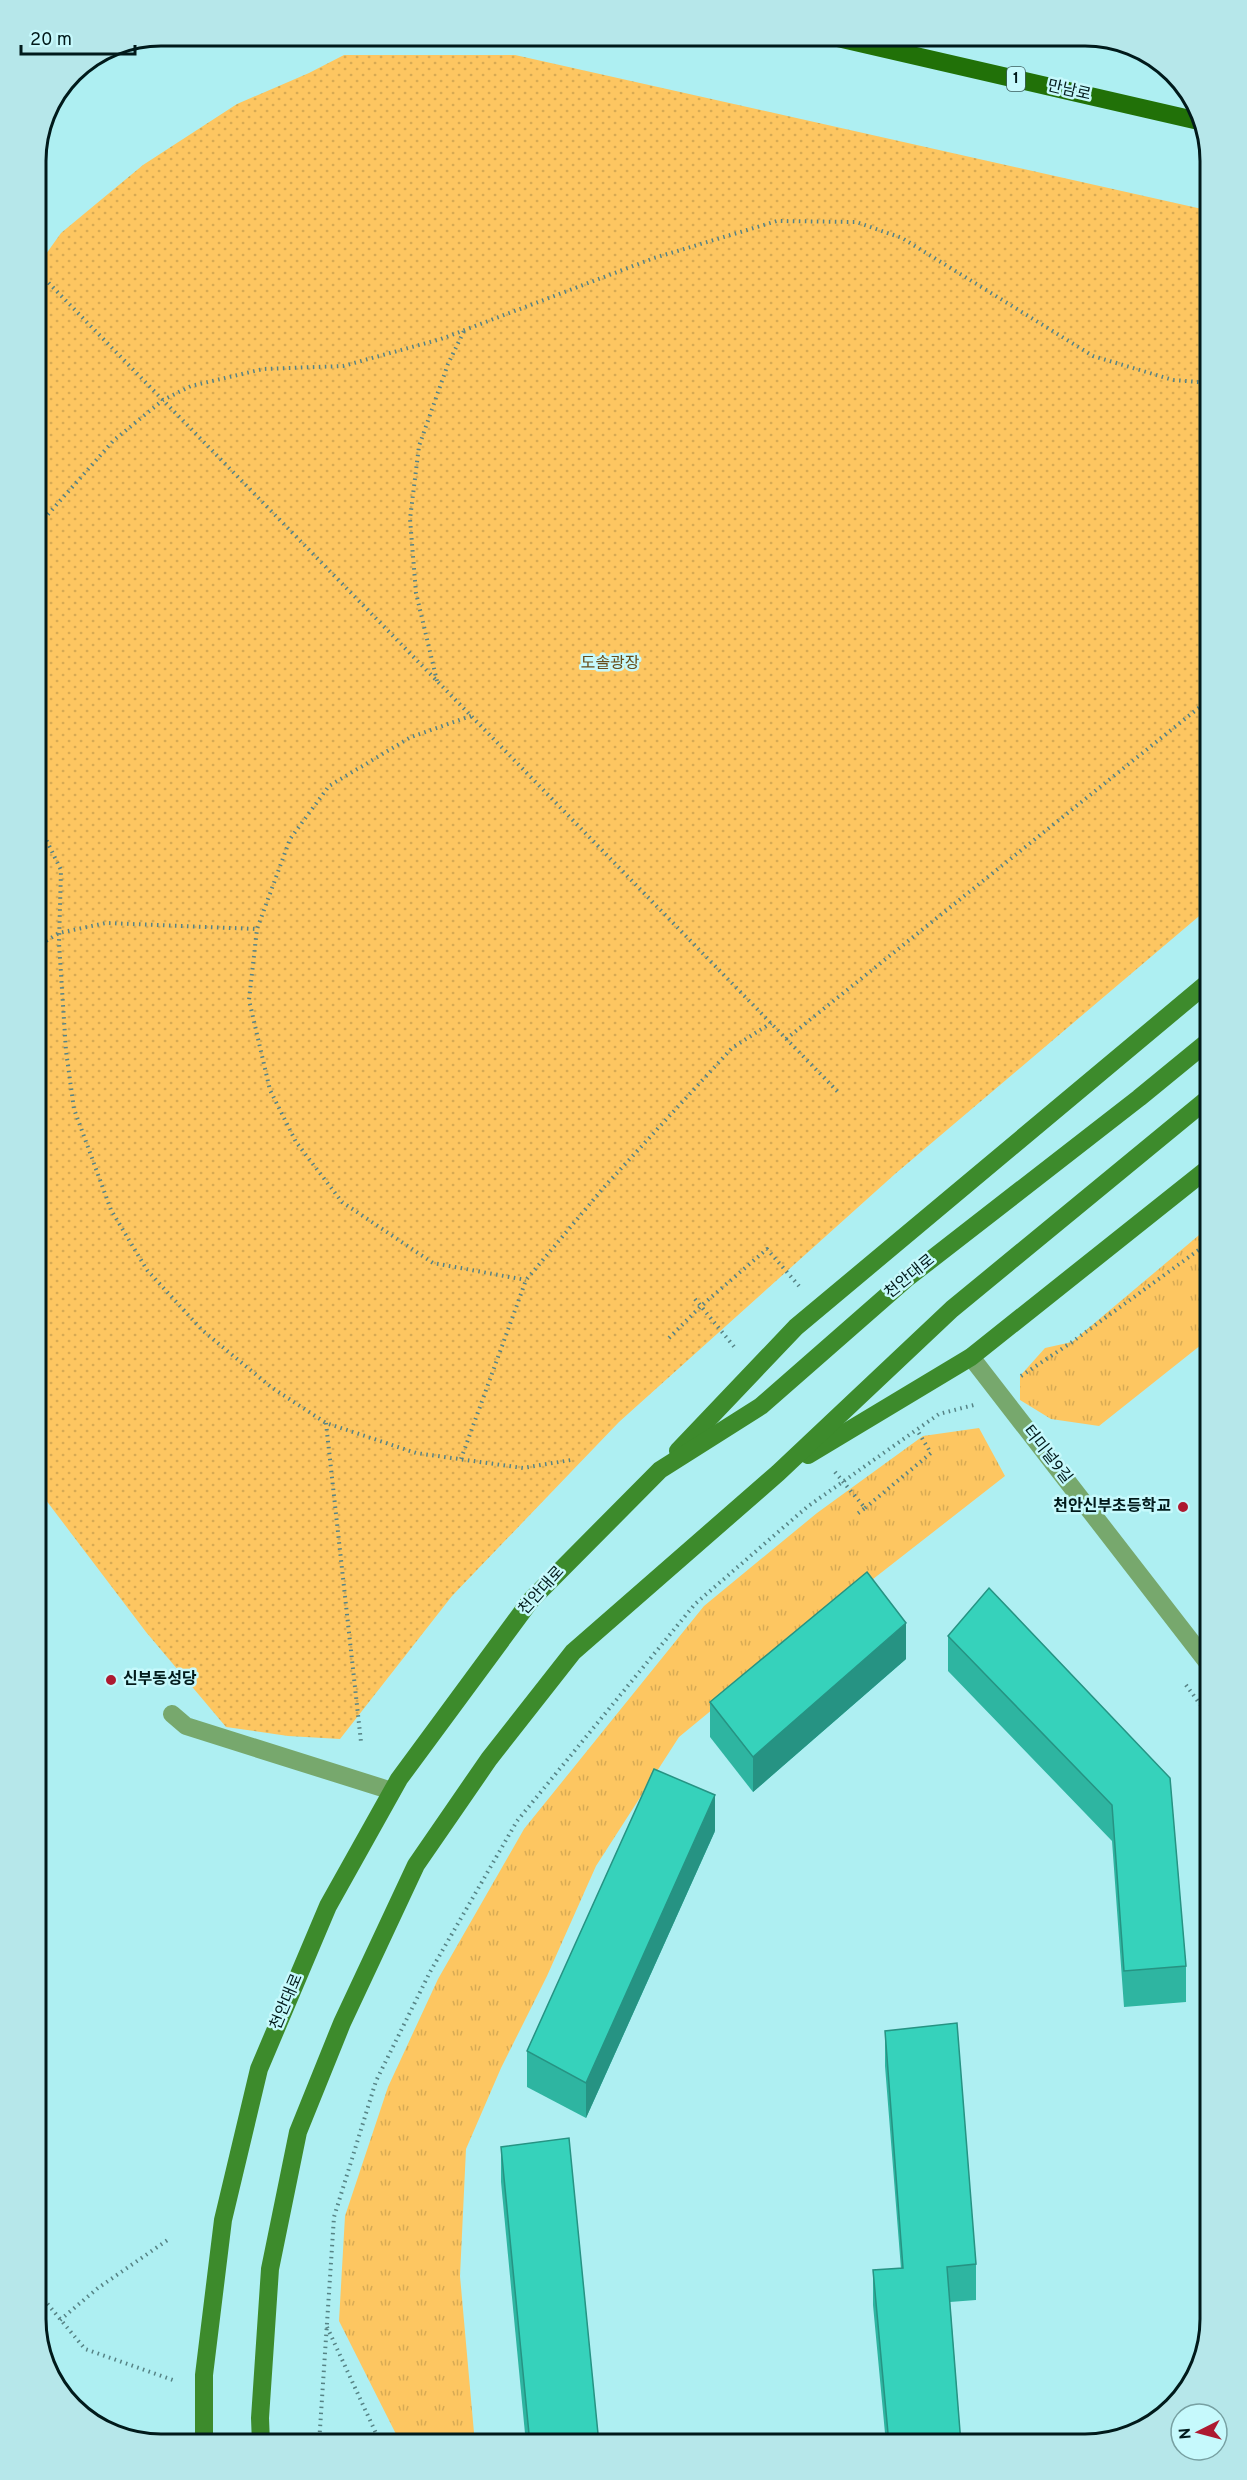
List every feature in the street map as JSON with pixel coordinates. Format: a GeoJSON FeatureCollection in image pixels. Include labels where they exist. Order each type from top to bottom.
{"type":"FeatureCollection","features":[{"type":"Feature","properties":{"kind":"main road","name":"만남로"},"geometry":{"type":"LineString","coordinates":[[876,47],[1192,120]]}},
{"type":"Feature","properties":{"kind":"main road"},"geometry":{"type":"LineString","coordinates":[[660,1470],[796,1327],[1201,988]]}},
{"type":"Feature","properties":{"kind":"main road","name":"천안대로"},"geometry":{"type":"LineString","coordinates":[[204,2433],[204,2375],[223,2220],[259,2069],[328,1906],[399,1779],[531,1600],[660,1470],[761,1406],[906,1280],[1201,1047]]}},
{"type":"Feature","properties":{"kind":"main road"},"geometry":{"type":"LineString","coordinates":[[261,2433],[270,2269],[298,2132],[342,2023],[416,1865],[489,1759],[573,1652],[778,1473],[952,1309],[1201,1104]]}},
{"type":"Feature","properties":{"kind":"main road"},"geometry":{"type":"LineString","coordinates":[[778,1473],[971,1358],[1201,1174]]}},
{"type":"Feature","properties":{"kind":"street","name":"터미널9길"},"geometry":{"type":"LineString","coordinates":[[971,1358],[1201,1654]]}},
{"type":"Feature","properties":{"kind":"street"},"geometry":{"type":"LineString","coordinates":[[172,1714],[186,1726],[392,1791]]}},
{"type":"Feature","properties":{"kind":"path"},"geometry":{"type":"LineString","coordinates":[[47,516],[113,441],[163,400],[191,387],[262,369],[343,366],[441,339],[654,258],[777,221],[856,222],[902,238],[1093,356],[1173,380],[1201,382]]}},
{"type":"Feature","properties":{"kind":"path"},"geometry":{"type":"LineString","coordinates":[[47,281],[839,1093]]}},
{"type":"Feature","properties":{"kind":"path"},"geometry":{"type":"LineString","coordinates":[[437,681],[416,593],[411,519],[419,446],[448,364],[465,330]]}},
{"type":"Feature","properties":{"kind":"path"},"geometry":{"type":"LineString","coordinates":[[786,1039],[1201,706]]}},
{"type":"Feature","properties":{"kind":"path"},"geometry":{"type":"LineString","coordinates":[[471,716],[411,737],[328,786],[290,839],[257,929],[249,1000],[270,1090],[296,1142],[342,1202],[433,1263],[526,1280]]}},
{"type":"Feature","properties":{"kind":"path"},"geometry":{"type":"LineString","coordinates":[[47,841],[61,870],[60,933],[66,1051],[74,1109],[111,1210],[147,1270],[202,1330],[271,1387],[326,1423],[416,1454],[523,1468],[571,1460]]}},
{"type":"Feature","properties":{"kind":"path"},"geometry":{"type":"LineString","coordinates":[[47,941],[60,933],[106,923],[257,929]]}},
{"type":"Feature","properties":{"kind":"path"},"geometry":{"type":"LineString","coordinates":[[461,1459],[526,1280],[605,1186],[732,1048],[771,1023]]}},
{"type":"Feature","properties":{"kind":"path"},"geometry":{"type":"LineString","coordinates":[[320,2433],[333,2217],[376,2081],[430,1972],[517,1821],[695,1604],[807,1507],[939,1414],[978,1404],[998,1392],[1072,1342],[1201,1248]]}},
{"type":"Feature","properties":{"kind":"path"},"geometry":{"type":"LineString","coordinates":[[669,1338],[701,1306],[766,1249],[799,1286]]}},
{"type":"Feature","properties":{"kind":"path"},"geometry":{"type":"LineString","coordinates":[[326,1423],[361,1742]]}},
{"type":"Feature","properties":{"kind":"path"},"geometry":{"type":"LineString","coordinates":[[865,1508],[931,1453],[916,1430]]}},
{"type":"Feature","properties":{"kind":"path"},"geometry":{"type":"LineString","coordinates":[[60,2320],[98,2288],[169,2239]]}},
{"type":"Feature","properties":{"kind":"path"},"geometry":{"type":"LineString","coordinates":[[46,2304],[85,2349],[183,2384]]}},
{"type":"Feature","properties":{"kind":"path"},"geometry":{"type":"LineString","coordinates":[[326,2326],[376,2433]]}},
{"type":"Feature","properties":{"kind":"green space","name":"도솔광장"},"geometry":{"type":"Polygon","coordinates":[[[344,55],[515,55],[1201,209],[1201,914],[895,1174],[619,1422],[452,1596],[340,1739],[288,1736],[226,1727],[146,1632],[46,1501],[47,253],[61,233],[143,165],[237,104],[344,55]]]}},
{"type":"Feature","properties":{"kind":"green space"},"geometry":{"type":"Polygon","coordinates":[[[1201,1233],[1201,1345],[1099,1426],[1051,1419],[1020,1400],[1020,1376],[1045,1348],[1072,1342],[1201,1233]]]}},
{"type":"Feature","properties":{"kind":"green space"},"geometry":{"type":"Polygon","coordinates":[[[979,1428],[1005,1476],[827,1615],[679,1737],[596,1866],[547,1976],[501,2068],[466,2149],[460,2276],[474,2433],[396,2433],[339,2321],[345,2216],[388,2087],[438,1979],[524,1829],[704,1606],[817,1513],[923,1436],[979,1428]]]}},
{"type":"Feature","properties":{"kind":"building"},"geometry":{"type":"Polygon","coordinates":[[[867,1572],[906,1623],[753,1757],[710,1702],[867,1572]]]}},
{"type":"Feature","properties":{"kind":"building"},"geometry":{"type":"Polygon","coordinates":[[[989,1588],[1170,1778],[1186,1966],[1124,1971],[1112,1805],[948,1636],[989,1588]]]}},
{"type":"Feature","properties":{"kind":"building"},"geometry":{"type":"Polygon","coordinates":[[[654,1769],[715,1795],[586,2083],[527,2051],[654,1769]]]}},
{"type":"Feature","properties":{"kind":"building"},"geometry":{"type":"Polygon","coordinates":[[[957,2023],[976,2264],[947,2267],[960,2434],[888,2434],[873,2270],[903,2268],[885,2031],[957,2023]]]}},
{"type":"Feature","properties":{"kind":"building"},"geometry":{"type":"Polygon","coordinates":[[[569,2138],[598,2433],[529,2433],[501,2147],[569,2138]]]}},
{"type":"Feature","properties":{"kind":"place","name":"천안신부초등학교"},"geometry":{"type":"Point","coordinates":[1183,1507]}},
{"type":"Feature","properties":{"kind":"place","name":"신부동성당"},"geometry":{"type":"Point","coordinates":[111,1680]}}]}
